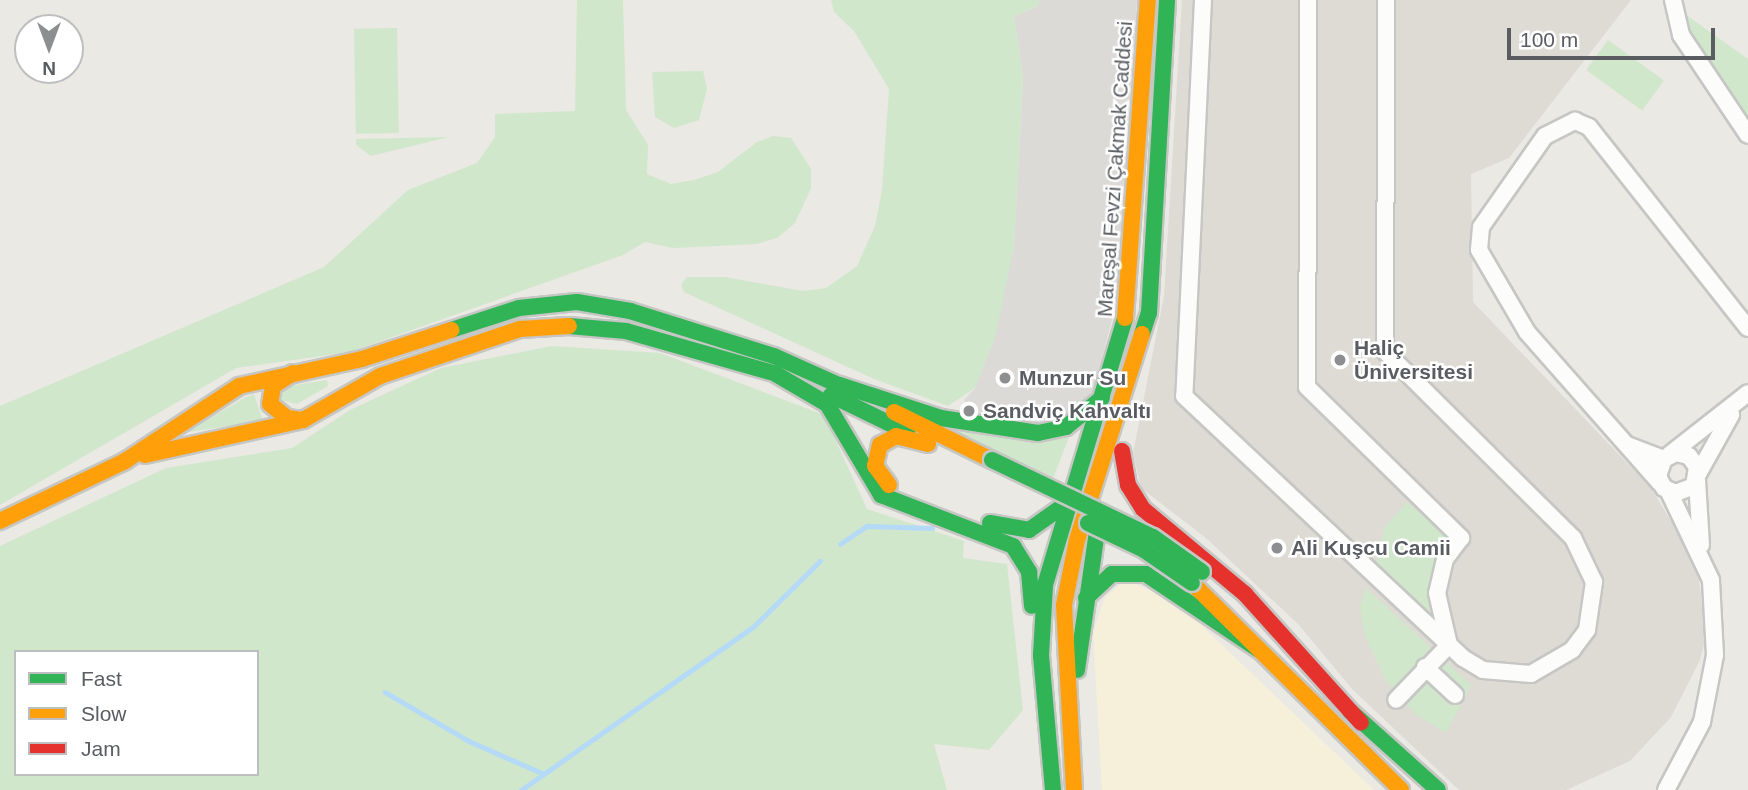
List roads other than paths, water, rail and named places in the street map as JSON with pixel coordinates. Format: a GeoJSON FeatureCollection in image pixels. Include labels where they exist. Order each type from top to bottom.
{"type":"FeatureCollection","features":[{"type":"Feature","properties":{"kind":"main road","name":"Mareşal Fevzi Çakmak Caddesi"},"geometry":{"type":"LineString","coordinates":[[1053,790],[1041,655],[1045,585],[1066,504],[1103,397],[1130,289],[1148,0]]}},
{"type":"Feature","properties":{"kind":"main road","name":"Mareşal Fevzi Çakmak Caddesi"},"geometry":{"type":"LineString","coordinates":[[1073,784],[1062,641],[1069,567],[1139,351],[1151,304],[1167,0]]}},
{"type":"Feature","properties":{"kind":"main road"},"geometry":{"type":"LineString","coordinates":[[0,520],[125,461],[226,392],[301,370],[362,359],[519,308],[577,302],[616,308],[761,352],[840,385],[941,418],[1038,433],[1066,427],[1103,397]]}},
{"type":"Feature","properties":{"kind":"main road"},"geometry":{"type":"LineString","coordinates":[[535,328],[553,320],[598,318],[616,308]]}},
{"type":"Feature","properties":{"kind":"main road"},"geometry":{"type":"LineString","coordinates":[[125,461],[303,421],[380,376],[500,334],[535,328],[626,331],[774,373],[820,389],[928,444]]}},
{"type":"Feature","properties":{"kind":"main road"},"geometry":{"type":"LineString","coordinates":[[1073,784],[1086,598],[1099,518],[1122,451],[1139,351]]}},
{"type":"Feature","properties":{"kind":"main road"},"geometry":{"type":"LineString","coordinates":[[301,370],[273,386],[269,395],[276,412],[303,421]]}},
{"type":"Feature","properties":{"kind":"main road"},"geometry":{"type":"LineString","coordinates":[[774,373],[827,404],[881,495],[1000,539],[1018,551],[1029,572],[1033,635],[1041,655]]}},
{"type":"Feature","properties":{"kind":"main road"},"geometry":{"type":"LineString","coordinates":[[840,385],[1197,578],[1438,790]]}},
{"type":"Feature","properties":{"kind":"main road"},"geometry":{"type":"LineString","coordinates":[[992,467],[908,437],[887,439],[875,459],[883,481],[1013,530],[1041,524],[1066,504]]}},
{"type":"Feature","properties":{"kind":"main road"},"geometry":{"type":"LineString","coordinates":[[1122,451],[1128,485],[1143,509],[1245,594],[1362,723]]}},
{"type":"Feature","properties":{"kind":"main road"},"geometry":{"type":"LineString","coordinates":[[1086,598],[1112,575],[1146,575],[1259,650]]}},
{"type":"Feature","properties":{"kind":"main road"},"geometry":{"type":"LineString","coordinates":[[1197,578],[1259,650],[1401,790]]}},
{"type":"Feature","properties":{"kind":"street"},"geometry":{"type":"LineString","coordinates":[[1203,0],[1184,396],[1449,645],[1483,670],[1507,675],[1553,665],[1587,630],[1594,582],[1573,538],[1385,351],[1386,0]]}},
{"type":"Feature","properties":{"kind":"street"},"geometry":{"type":"LineString","coordinates":[[1308,0],[1307,387],[1461,538],[1445,559],[1437,593],[1449,645]]}},
{"type":"Feature","properties":{"kind":"street"},"geometry":{"type":"LineString","coordinates":[[1673,0],[1681,35],[1748,135]]}},
{"type":"Feature","properties":{"kind":"street"},"geometry":{"type":"LineString","coordinates":[[1702,554],[1665,487],[1620,442],[1527,332],[1479,250],[1482,228],[1545,135],[1575,121],[1590,127],[1748,328]]}},
{"type":"Feature","properties":{"kind":"street"},"geometry":{"type":"LineString","coordinates":[[1665,487],[1667,457],[1748,393]]}},
{"type":"Feature","properties":{"kind":"street"},"geometry":{"type":"LineString","coordinates":[[1665,487],[1683,493],[1697,477],[1715,435],[1748,393]]}},
{"type":"Feature","properties":{"kind":"street"},"geometry":{"type":"LineString","coordinates":[[1620,442],[1667,457],[1689,457],[1697,477],[1702,554],[1715,610],[1715,655],[1702,722],[1666,790]]}},
{"type":"Feature","properties":{"kind":"street"},"geometry":{"type":"LineString","coordinates":[[1396,700],[1449,645]]}},
{"type":"Feature","properties":{"kind":"street"},"geometry":{"type":"LineString","coordinates":[[1425,667],[1455,695]]}},
{"type":"Feature","properties":{"kind":"waterway"},"geometry":{"type":"LineString","coordinates":[[840,544],[867,526],[932,528]]}},
{"type":"Feature","properties":{"kind":"waterway"},"geometry":{"type":"LineString","coordinates":[[521,790],[753,627],[820,561]]}},
{"type":"Feature","properties":{"kind":"waterway"},"geometry":{"type":"LineString","coordinates":[[385,692],[469,741],[542,773]]}},
{"type":"Feature","properties":{"kind":"place","name":"Haliç Üniversitesi"},"geometry":{"type":"Point","coordinates":[1340,360]}},
{"type":"Feature","properties":{"kind":"place","name":"Munzur Su"},"geometry":{"type":"Point","coordinates":[1005,378]}},
{"type":"Feature","properties":{"kind":"place","name":"Sandviç Kahvaltı"},"geometry":{"type":"Point","coordinates":[969,411]}},
{"type":"Feature","properties":{"kind":"place","name":"Ali Kuşcu Camii"},"geometry":{"type":"Point","coordinates":[1277,548]}}]}
